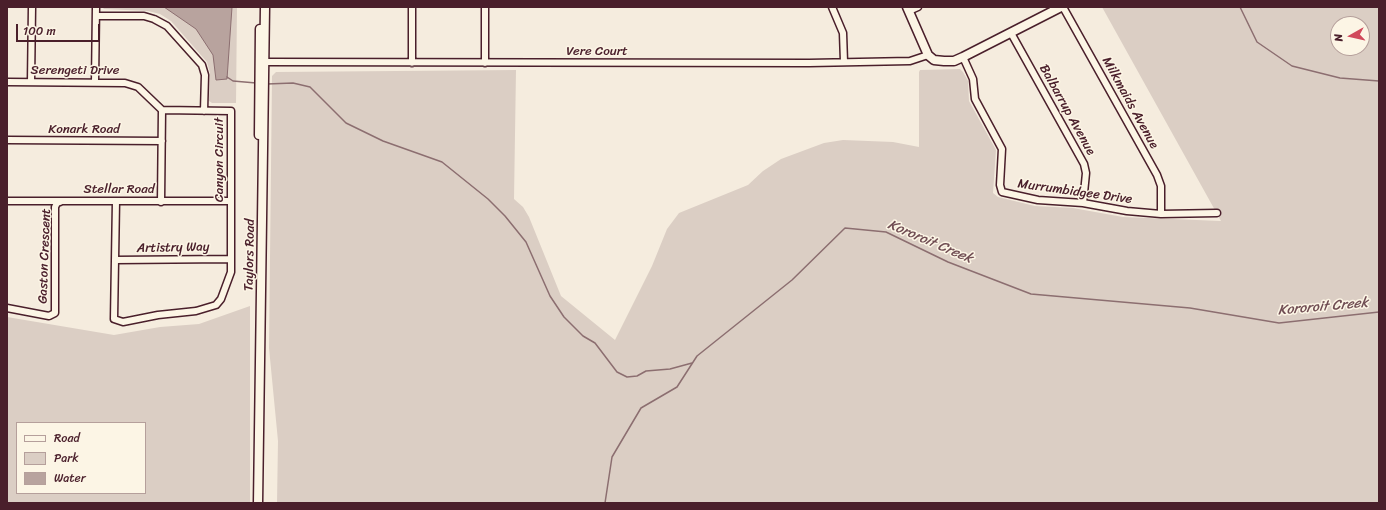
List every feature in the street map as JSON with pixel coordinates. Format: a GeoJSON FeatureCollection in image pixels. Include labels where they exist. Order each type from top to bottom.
{"type":"FeatureCollection","features":[{"type":"Feature","properties":{"kind":"street"},"geometry":{"type":"LineString","coordinates":[[31,82],[32,7]]}},
{"type":"Feature","properties":{"kind":"street"},"geometry":{"type":"LineString","coordinates":[[95,82],[96,7]]}},
{"type":"Feature","properties":{"kind":"street"},"geometry":{"type":"LineString","coordinates":[[259,7],[259,137],[260,152],[263,159]]}},
{"type":"Feature","properties":{"kind":"street","name":"Taylors Road"},"geometry":{"type":"LineString","coordinates":[[258,503],[265,7]]}},
{"type":"Feature","properties":{"kind":"street"},"geometry":{"type":"LineString","coordinates":[[412,7],[412,63]]}},
{"type":"Feature","properties":{"kind":"street"},"geometry":{"type":"LineString","coordinates":[[485,7],[485,63]]}},
{"type":"Feature","properties":{"kind":"street"},"geometry":{"type":"LineString","coordinates":[[832,7],[843,33],[844,62]]}},
{"type":"Feature","properties":{"kind":"street"},"geometry":{"type":"LineString","coordinates":[[918,7],[908,9],[928,55],[934,60],[944,61],[954,61],[963,57],[1011,33],[1046,10],[1062,7]]}},
{"type":"Feature","properties":{"kind":"street","name":"Milkmaids Avenue"},"geometry":{"type":"LineString","coordinates":[[1062,7],[1157,176],[1161,186],[1161,214]]}},
{"type":"Feature","properties":{"kind":"street"},"geometry":{"type":"LineString","coordinates":[[96,16],[144,16],[167,26],[202,65],[205,75],[204,111]]}},
{"type":"Feature","properties":{"kind":"street","name":"Balbarrup Avenue"},"geometry":{"type":"LineString","coordinates":[[1011,33],[1084,164],[1086,173],[1083,203]]}},
{"type":"Feature","properties":{"kind":"street","name":"Vere Court"},"geometry":{"type":"LineString","coordinates":[[265,62],[844,62],[910,61],[928,55]]}},
{"type":"Feature","properties":{"kind":"street","name":"Murrumbidgee Drive"},"geometry":{"type":"LineString","coordinates":[[963,57],[973,80],[975,99],[1002,149],[1000,184],[1002,192],[1038,200],[1083,203],[1127,211],[1161,214],[1217,213]]}},
{"type":"Feature","properties":{"kind":"street","name":"Serengeti Drive"},"geometry":{"type":"LineString","coordinates":[[7,82],[125,83],[138,87],[162,110]]}},
{"type":"Feature","properties":{"kind":"street"},"geometry":{"type":"LineString","coordinates":[[161,202],[162,110]]}},
{"type":"Feature","properties":{"kind":"street","name":"Canyon Circuit"},"geometry":{"type":"LineString","coordinates":[[115,260],[114,319],[123,322],[158,314],[196,312],[216,305],[221,299],[231,272],[231,111],[162,110]]}},
{"type":"Feature","properties":{"kind":"street","name":"Konark Road"},"geometry":{"type":"LineString","coordinates":[[7,140],[162,141]]}},
{"type":"Feature","properties":{"kind":"street","name":"Stellar Road"},"geometry":{"type":"LineString","coordinates":[[7,201],[231,202]]}},
{"type":"Feature","properties":{"kind":"street","name":"Gaston Crescent"},"geometry":{"type":"LineString","coordinates":[[7,308],[49,316],[55,313],[55,207],[57,203],[62,201]]}},
{"type":"Feature","properties":{"kind":"street"},"geometry":{"type":"LineString","coordinates":[[115,260],[116,201]]}},
{"type":"Feature","properties":{"kind":"street","name":"Artistry Way"},"geometry":{"type":"LineString","coordinates":[[115,260],[231,259]]}},
{"type":"Feature","properties":{"kind":"green space"},"geometry":{"type":"Polygon","coordinates":[[[102,7],[237,7],[236,103],[212,103],[209,101],[210,73],[207,62],[171,21],[160,14],[148,11],[104,9],[102,7]]]}},
{"type":"Feature","properties":{"kind":"green space"},"geometry":{"type":"Polygon","coordinates":[[[1102,7],[1379,7],[1379,503],[277,503],[278,441],[269,348],[272,76],[276,72],[516,70],[514,199],[523,207],[529,217],[561,296],[615,340],[652,266],[667,229],[679,213],[748,185],[763,171],[781,159],[824,143],[843,140],[893,142],[919,147],[920,70],[960,69],[963,72],[968,81],[969,101],[996,150],[993,193],[998,197],[1035,206],[1073,208],[1123,217],[1221,221],[1102,7]]]}},
{"type":"Feature","properties":{"kind":"green space"},"geometry":{"type":"Polygon","coordinates":[[[250,306],[250,503],[7,503],[7,317],[114,335],[160,327],[199,324],[250,306]]]}},
{"type":"Feature","properties":{"kind":"water"},"geometry":{"type":"Polygon","coordinates":[[[164,7],[232,7],[227,79],[216,80],[213,55],[196,29],[164,7]]]}},
{"type":"Feature","properties":{"kind":"waterway","name":"Kororoit Creek"},"geometry":{"type":"LineString","coordinates":[[1240,7],[1257,42],[1292,66],[1340,78],[1379,81]]}},
{"type":"Feature","properties":{"kind":"waterway"},"geometry":{"type":"LineString","coordinates":[[227,77],[233,81],[256,83]]}},
{"type":"Feature","properties":{"kind":"waterway"},"geometry":{"type":"LineString","coordinates":[[267,84],[293,83],[310,87],[346,123],[383,141],[442,162],[488,199],[505,216],[526,242],[550,296],[564,317],[583,336],[595,343],[617,372],[627,377],[637,376],[646,371],[670,369],[692,363]]}},
{"type":"Feature","properties":{"kind":"waterway","name":"Kororoit Creek"},"geometry":{"type":"LineString","coordinates":[[605,503],[612,457],[641,408],[677,387],[697,356],[792,280],[845,228],[886,232],[948,262],[1031,294],[1190,308],[1279,323],[1379,312]]}}]}
